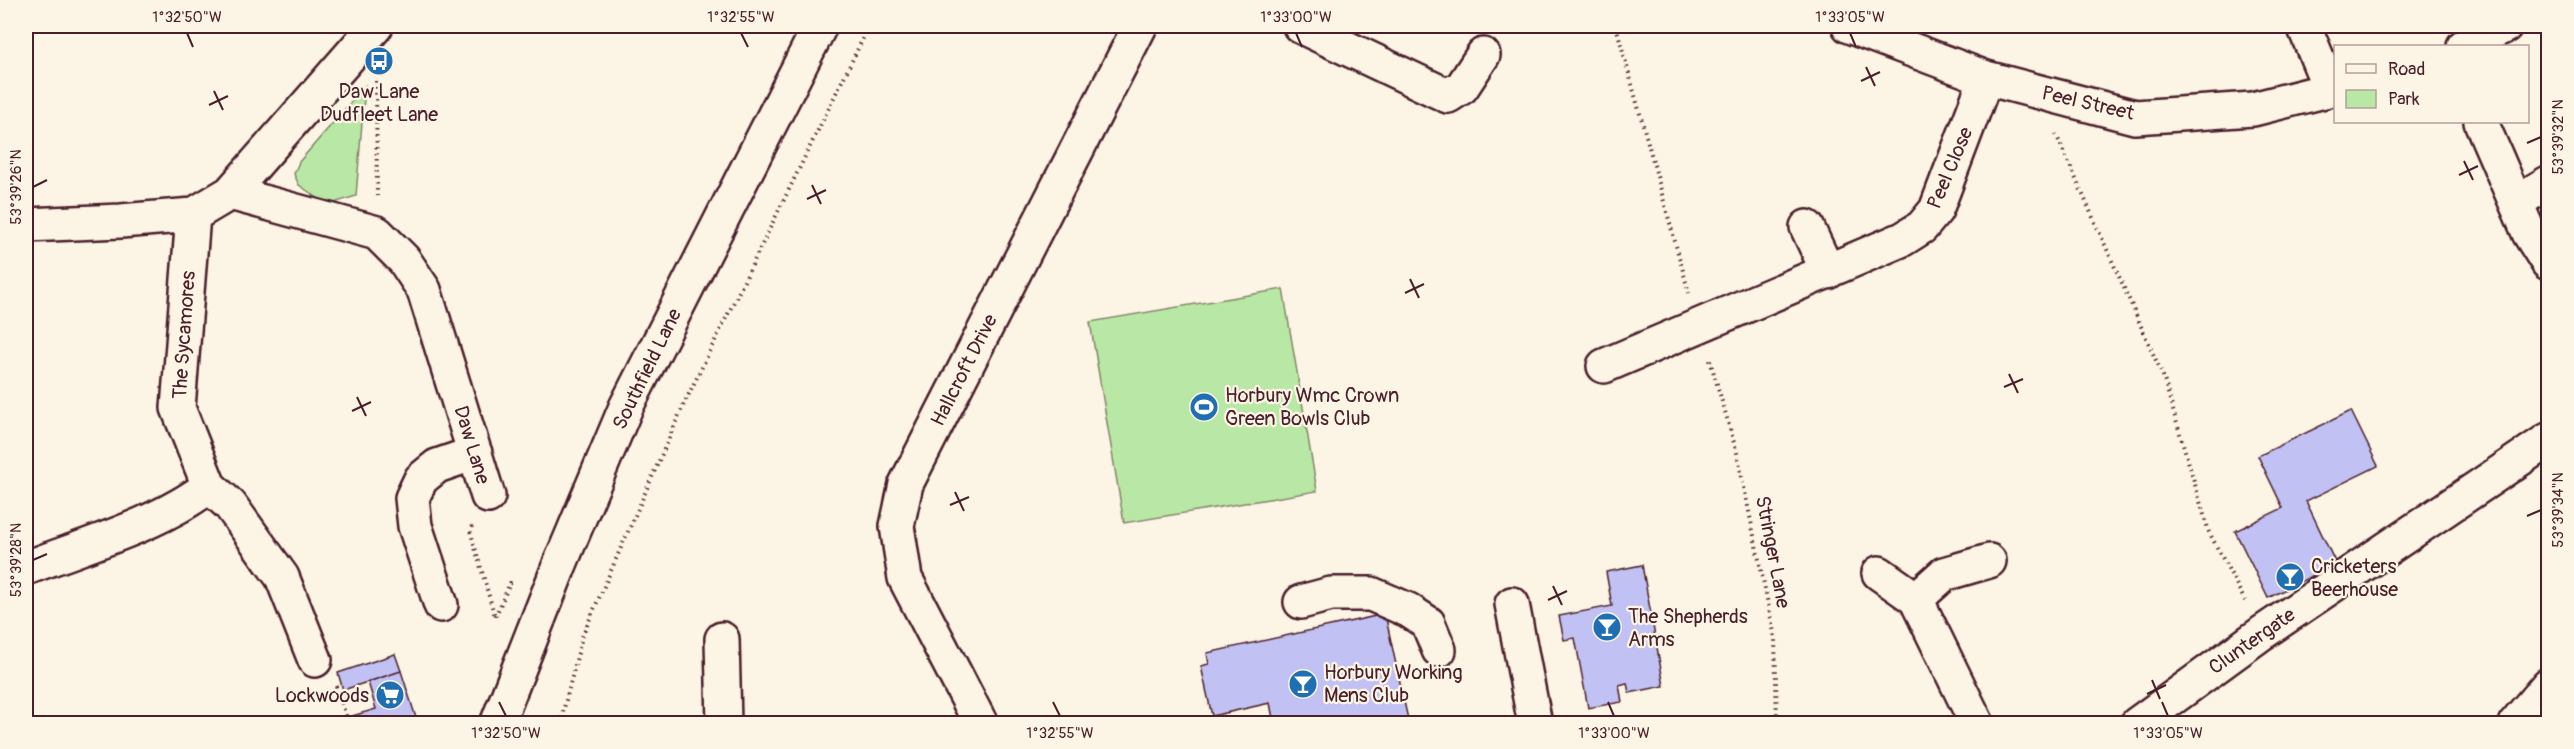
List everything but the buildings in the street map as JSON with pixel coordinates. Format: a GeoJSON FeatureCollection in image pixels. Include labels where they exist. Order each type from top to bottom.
{"type":"FeatureCollection","features":[{"type":"Feature","properties":{"kind":"main road"},"geometry":{"type":"LineString","coordinates":[[26,225],[193,215],[230,193],[376,26]]}},
{"type":"Feature","properties":{"kind":"main road","name":"Southfield Lane"},"geometry":{"type":"LineString","coordinates":[[497,723],[626,407],[820,26]]}},
{"type":"Feature","properties":{"kind":"main road","name":"Hallcroft Drive"},"geometry":{"type":"LineString","coordinates":[[981,723],[905,578],[897,526],[906,484],[1140,26]]}},
{"type":"Feature","properties":{"kind":"main road"},"geometry":{"type":"LineString","coordinates":[[1300,26],[1448,96],[1462,87],[1483,55]]}},
{"type":"Feature","properties":{"kind":"main road","name":"Peel Street"},"geometry":{"type":"LineString","coordinates":[[1850,26],[1904,36],[1986,78],[2135,117],[2253,109],[2333,89]]}},
{"type":"Feature","properties":{"kind":"main road"},"geometry":{"type":"LineString","coordinates":[[2304,26],[2333,89]]}},
{"type":"Feature","properties":{"kind":"main road"},"geometry":{"type":"LineString","coordinates":[[2466,45],[2505,26]]}},
{"type":"Feature","properties":{"kind":"main road","name":"Peel Close"},"geometry":{"type":"LineString","coordinates":[[1604,366],[1828,272],[1903,239],[1922,227],[1936,210],[1986,78]]}},
{"type":"Feature","properties":{"kind":"main road"},"geometry":{"type":"LineString","coordinates":[[2481,123],[2529,233],[2548,263]]}},
{"type":"Feature","properties":{"kind":"main road"},"geometry":{"type":"LineString","coordinates":[[2516,202],[2548,183]]}},
{"type":"Feature","properties":{"kind":"main road","name":"Daw Lane"},"geometry":{"type":"LineString","coordinates":[[230,193],[377,233],[404,260],[424,290],[488,496]]}},
{"type":"Feature","properties":{"kind":"main road","name":"The Sycamores"},"geometry":{"type":"LineString","coordinates":[[193,215],[178,408],[209,486],[230,505],[282,577],[315,660]]}},
{"type":"Feature","properties":{"kind":"main road"},"geometry":{"type":"LineString","coordinates":[[1808,227],[1828,272]]}},
{"type":"Feature","properties":{"kind":"main road","name":"Cluntergate"},"geometry":{"type":"LineString","coordinates":[[2137,723],[2262,633],[2548,440]]}},
{"type":"Feature","properties":{"kind":"main road"},"geometry":{"type":"LineString","coordinates":[[441,605],[415,526],[412,498],[421,479],[437,465],[475,453]]}},
{"type":"Feature","properties":{"kind":"main road"},"geometry":{"type":"LineString","coordinates":[[26,568],[141,523],[192,499],[209,486]]}},
{"type":"Feature","properties":{"kind":"main road"},"geometry":{"type":"LineString","coordinates":[[1916,599],[1944,574],[1989,561]]}},
{"type":"Feature","properties":{"kind":"main road"},"geometry":{"type":"LineString","coordinates":[[1879,573],[1916,599],[1977,723]]}},
{"type":"Feature","properties":{"kind":"main road"},"geometry":{"type":"LineString","coordinates":[[1300,603],[1331,594],[1371,594],[1408,610],[1428,623],[1439,650]]}},
{"type":"Feature","properties":{"kind":"main road"},"geometry":{"type":"LineString","coordinates":[[1512,604],[1534,723]]}},
{"type":"Feature","properties":{"kind":"main road"},"geometry":{"type":"LineString","coordinates":[[722,639],[724,723]]}},
{"type":"Feature","properties":{"kind":"main road"},"geometry":{"type":"LineString","coordinates":[[2515,723],[2548,685]]}},
{"type":"Feature","properties":{"kind":"path"},"geometry":{"type":"LineString","coordinates":[[560,723],[582,637],[683,406],[869,26]]}},
{"type":"Feature","properties":{"kind":"path","name":"Stringer Lane"},"geometry":{"type":"LineString","coordinates":[[1616,26],[1698,327],[1720,389],[1737,453],[1775,638],[1777,723]]}},
{"type":"Feature","properties":{"kind":"path"},"geometry":{"type":"LineString","coordinates":[[376,72],[377,233]]}},
{"type":"Feature","properties":{"kind":"path"},"geometry":{"type":"LineString","coordinates":[[2065,99],[2055,130],[2163,376],[2209,532],[2262,633]]}},
{"type":"Feature","properties":{"kind":"path","name":"Daw Lane"},"geometry":{"type":"LineString","coordinates":[[488,496],[470,530],[495,617],[510,583],[594,610]]}},
{"type":"Feature","properties":{"kind":"green space"},"geometry":{"type":"Polygon","coordinates":[[[365,86],[356,196],[328,205],[299,185],[294,174],[299,162],[365,86]]]}},
{"type":"Feature","properties":{"kind":"green space","name":"Horbury Wmc Crown Green Bowls Club"},"geometry":{"type":"Polygon","coordinates":[[[1283,289],[1317,491],[1124,523],[1090,322],[1283,289]]]}},
{"type":"Feature","properties":{"kind":"place","name":"Daw Lane Dudfleet Lane"},"geometry":{"type":"Point","coordinates":[379,61]}},
{"type":"Feature","properties":{"kind":"place","name":"Horbury Wmc Crown Green Bowls Club"},"geometry":{"type":"Point","coordinates":[1204,407]}},
{"type":"Feature","properties":{"kind":"place","name":"Cricketers Beerhouse"},"geometry":{"type":"Point","coordinates":[2290,577]}},
{"type":"Feature","properties":{"kind":"place","name":"The Shepherds Arms"},"geometry":{"type":"Point","coordinates":[1607,627]}},
{"type":"Feature","properties":{"kind":"place","name":"Horbury Working Mens Club"},"geometry":{"type":"Point","coordinates":[1303,684]}},
{"type":"Feature","properties":{"kind":"place","name":"Lockwoods"},"geometry":{"type":"Point","coordinates":[390,695]}}]}
